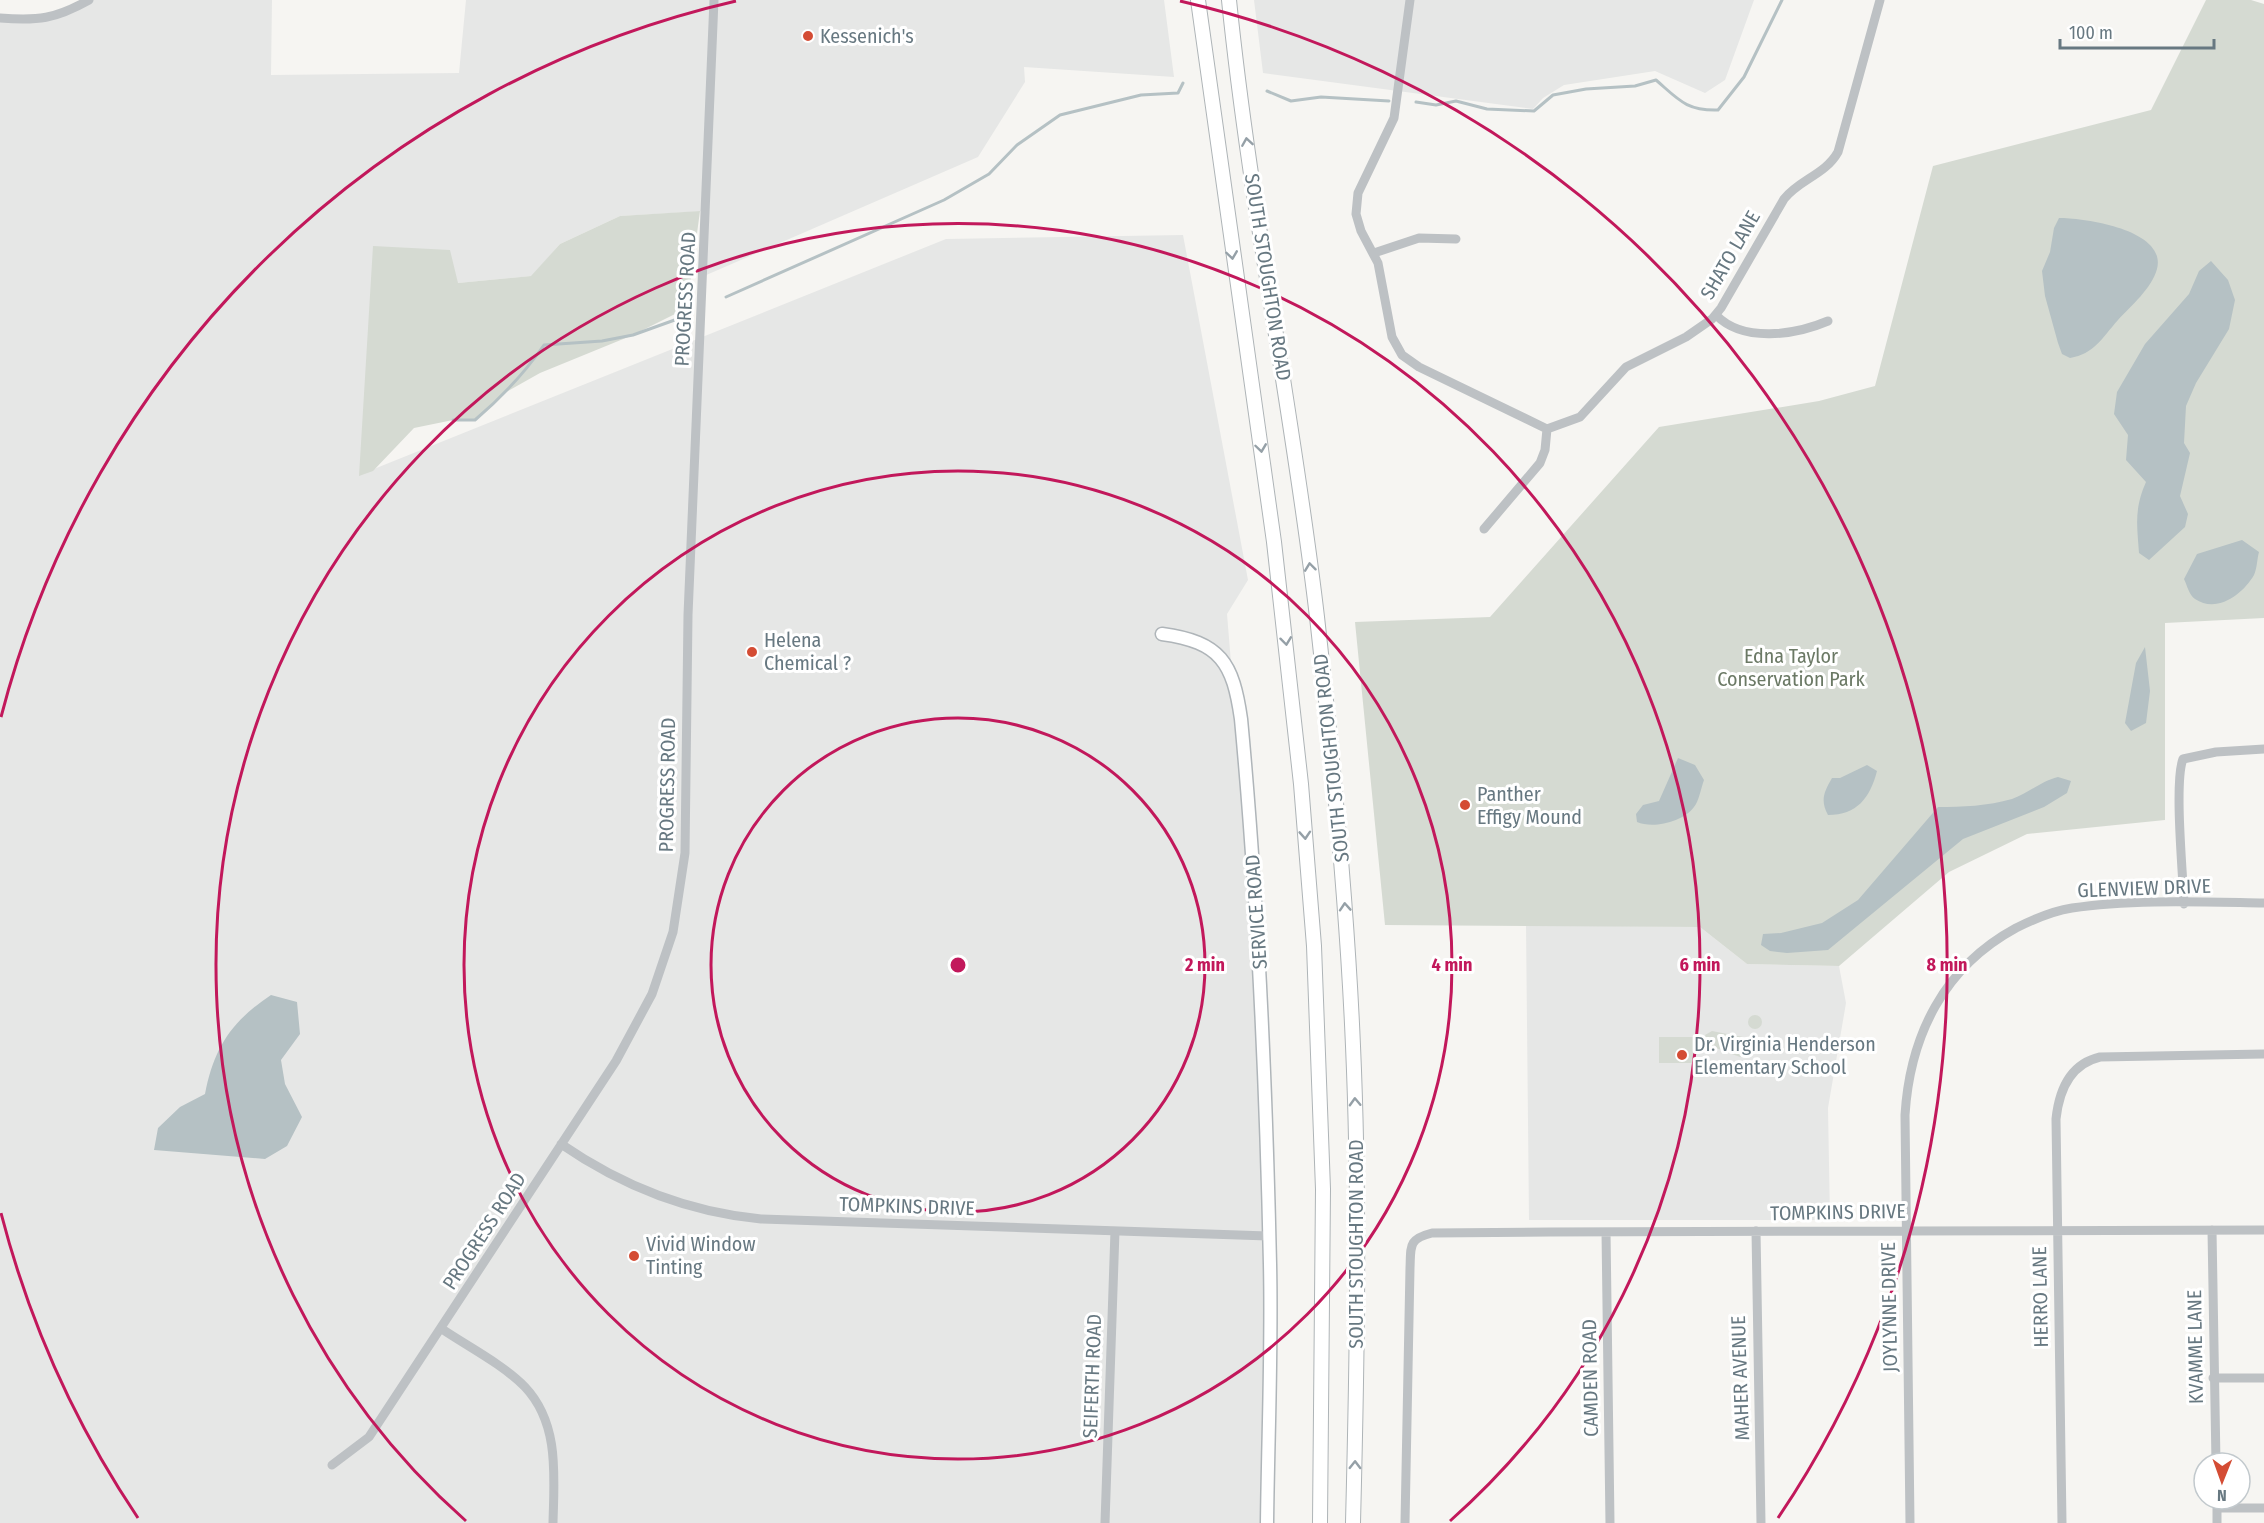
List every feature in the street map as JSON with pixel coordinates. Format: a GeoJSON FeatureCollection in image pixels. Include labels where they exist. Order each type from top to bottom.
{"type":"FeatureCollection","features":[{"type":"Feature","properties":{"kind":"main road","name":"SOUTH STOUGHTON ROAD"},"geometry":{"type":"LineString","coordinates":[[1198,0],[1275,553],[1301,784],[1314,946],[1323,1189],[1320,1523]]}},
{"type":"Feature","properties":{"kind":"main road","name":"SOUTH STOUGHTON ROAD"},"geometry":{"type":"LineString","coordinates":[[1229,0],[1242,108],[1306,532],[1344,882],[1353,1046],[1358,1212],[1353,1523]]}},
{"type":"Feature","properties":{"kind":"street"},"geometry":{"type":"LineString","coordinates":[[0,18],[35,21],[60,16],[88,0]]}},
{"type":"Feature","properties":{"kind":"street","name":"PROGRESS ROAD"},"geometry":{"type":"LineString","coordinates":[[332,1465],[369,1437],[616,1061],[652,994],[673,932],[683,870],[688,615],[714,0]]}},
{"type":"Feature","properties":{"kind":"street"},"geometry":{"type":"LineString","coordinates":[[1410,0],[1394,118],[1382,148],[1367,172],[1356,203],[1358,223],[1378,263],[1388,322],[1397,349],[1419,367],[1547,429],[1545,450],[1540,463],[1484,529]]}},
{"type":"Feature","properties":{"kind":"street","name":"SHATO LANE"},"geometry":{"type":"LineString","coordinates":[[1547,429],[1580,417],[1626,367],[1686,337],[1716,315],[1784,199],[1798,184],[1823,171],[1838,152],[1880,0]]}},
{"type":"Feature","properties":{"kind":"street"},"geometry":{"type":"LineString","coordinates":[[1374,253],[1419,238],[1456,239]]}},
{"type":"Feature","properties":{"kind":"street"},"geometry":{"type":"LineString","coordinates":[[1716,315],[1733,328],[1746,332],[1802,330],[1828,321]]}},
{"type":"Feature","properties":{"kind":"street","name":"SERVICE ROAD"},"geometry":{"type":"LineString","coordinates":[[1162,634],[1193,639],[1214,651],[1224,661],[1236,686],[1257,920],[1266,1089],[1270,1266],[1267,1523]]}},
{"type":"Feature","properties":{"kind":"street"},"geometry":{"type":"LineString","coordinates":[[2184,904],[2181,763],[2188,757],[2264,749]]}},
{"type":"Feature","properties":{"kind":"street","name":"GLENVIEW DRIVE"},"geometry":{"type":"LineString","coordinates":[[1944,990],[1991,942],[2034,919],[2071,908],[2264,903]]}},
{"type":"Feature","properties":{"kind":"street","name":"JOYLYNNE DRIVE"},"geometry":{"type":"LineString","coordinates":[[1910,1523],[1905,1115],[1908,1075],[1921,1035],[1944,990]]}},
{"type":"Feature","properties":{"kind":"street","name":"HERRO LANE"},"geometry":{"type":"LineString","coordinates":[[2062,1523],[2056,1119],[2062,1090],[2072,1073],[2089,1059],[2100,1057],[2264,1054]]}},
{"type":"Feature","properties":{"kind":"street","name":"TOMPKINS DRIVE"},"geometry":{"type":"LineString","coordinates":[[561,1144],[594,1167],[627,1184],[670,1200],[727,1216],[1268,1236]]}},
{"type":"Feature","properties":{"kind":"street","name":"KVAMME LANE"},"geometry":{"type":"LineString","coordinates":[[2211,1230],[2216,1451]]}},
{"type":"Feature","properties":{"kind":"street","name":"TOMPKINS DRIVE"},"geometry":{"type":"LineString","coordinates":[[1406,1523],[1411,1247],[1414,1240],[1432,1233],[2264,1230]]}},
{"type":"Feature","properties":{"kind":"street","name":"SEIFERTH ROAD"},"geometry":{"type":"LineString","coordinates":[[1105,1523],[1114,1231]]}},
{"type":"Feature","properties":{"kind":"street","name":"MAHER AVENUE"},"geometry":{"type":"LineString","coordinates":[[1756,1231],[1761,1523]]}},
{"type":"Feature","properties":{"kind":"street","name":"CAMDEN ROAD"},"geometry":{"type":"LineString","coordinates":[[1606,1232],[1610,1523]]}},
{"type":"Feature","properties":{"kind":"street"},"geometry":{"type":"LineString","coordinates":[[442,1329],[510,1375],[532,1395],[542,1413],[554,1449],[553,1523]]}},
{"type":"Feature","properties":{"kind":"street"},"geometry":{"type":"LineString","coordinates":[[2213,1378],[2264,1378]]}},
{"type":"Feature","properties":{"kind":"shaded area"},"geometry":{"type":"Polygon","coordinates":[[[89,0],[272,0],[271,75],[459,73],[466,0],[1164,0],[1174,77],[1024,67],[1025,82],[978,157],[704,276],[706,211],[620,216],[560,244],[532,276],[458,283],[359,475],[946,239],[1183,235],[1248,580],[1227,614],[1266,1089],[1267,1523],[0,1523],[0,18],[35,21],[89,0]]]}},
{"type":"Feature","properties":{"kind":"shaded area"},"geometry":{"type":"Polygon","coordinates":[[[1254,0],[1754,0],[1725,80],[1705,93],[1655,71],[1564,85],[1543,98],[1533,109],[1263,73],[1254,0]]]}},
{"type":"Feature","properties":{"kind":"shaded area"},"geometry":{"type":"Polygon","coordinates":[[[2059,218],[2087,220],[2122,229],[2138,236],[2150,245],[2157,256],[2157,269],[2151,283],[2140,296],[2092,349],[2070,358],[2062,354],[2058,343],[2045,296],[2042,271],[2050,252],[2054,228],[2059,218]]]}},
{"type":"Feature","properties":{"kind":"shaded area"},"geometry":{"type":"Polygon","coordinates":[[[2211,261],[2228,280],[2235,300],[2229,329],[2196,383],[2186,406],[2184,443],[2190,453],[2180,496],[2188,514],[2185,527],[2149,560],[2139,553],[2137,525],[2138,509],[2146,482],[2126,460],[2128,435],[2114,414],[2117,392],[2145,344],[2189,294],[2199,271],[2211,261]]]}},
{"type":"Feature","properties":{"kind":"shaded area"},"geometry":{"type":"Polygon","coordinates":[[[2242,540],[2259,552],[2255,573],[2249,582],[2236,595],[2220,603],[2203,603],[2195,599],[2184,579],[2197,554],[2242,540]]]}},
{"type":"Feature","properties":{"kind":"shaded area"},"geometry":{"type":"Polygon","coordinates":[[[2145,647],[2150,691],[2146,723],[2131,731],[2125,723],[2136,663],[2145,647]]]}},
{"type":"Feature","properties":{"kind":"shaded area"},"geometry":{"type":"Polygon","coordinates":[[[1678,758],[1695,765],[1704,780],[1696,804],[1683,817],[1667,823],[1651,825],[1637,822],[1636,814],[1643,805],[1659,801],[1678,758]]]}},
{"type":"Feature","properties":{"kind":"shaded area"},"geometry":{"type":"Polygon","coordinates":[[[1867,765],[1877,771],[1866,797],[1847,812],[1828,815],[1824,805],[1824,796],[1832,778],[1840,778],[1867,765]]]}},
{"type":"Feature","properties":{"kind":"shaded area"},"geometry":{"type":"Polygon","coordinates":[[[2058,777],[2071,781],[2067,793],[2044,807],[1963,839],[1828,950],[1787,953],[1770,951],[1761,945],[1763,934],[1781,933],[1822,923],[1858,900],[1938,807],[1975,806],[2012,799],[2058,777]]]}},
{"type":"Feature","properties":{"kind":"shaded area","name":"Dr. Virginia Henderson Elementary School"},"geometry":{"type":"Polygon","coordinates":[[[1526,925],[1700,927],[1747,964],[1839,966],[1846,1003],[1828,1108],[1830,1220],[1529,1220],[1526,925]]]}},
{"type":"Feature","properties":{"kind":"shaded area"},"geometry":{"type":"Polygon","coordinates":[[[271,995],[297,1002],[300,1034],[281,1060],[285,1084],[302,1117],[287,1146],[265,1159],[154,1150],[158,1128],[180,1107],[205,1094],[214,1062],[235,1025],[271,995]]]}},
{"type":"Feature","properties":{"kind":"green space","name":"Edna Taylor Conservation Park"},"geometry":{"type":"Polygon","coordinates":[[[2206,0],[2251,0],[2264,4],[2264,618],[2165,623],[2165,820],[2027,834],[1949,872],[1839,966],[1747,964],[1700,927],[1385,925],[1355,622],[1490,617],[1659,427],[1819,401],[1875,386],[1933,166],[2151,110],[2206,0]]]}},
{"type":"Feature","properties":{"kind":"green space"},"geometry":{"type":"Polygon","coordinates":[[[700,211],[687,308],[633,335],[540,373],[506,392],[475,420],[453,420],[414,428],[373,471],[359,476],[373,246],[450,250],[458,283],[531,276],[560,244],[620,216],[700,211]]]}},
{"type":"Feature","properties":{"kind":"green space"},"geometry":{"type":"Polygon","coordinates":[[[1755,1015],[1760,1017],[1762,1022],[1760,1027],[1755,1029],[1750,1027],[1748,1022],[1750,1017],[1755,1015]]]}},
{"type":"Feature","properties":{"kind":"green space"},"geometry":{"type":"Polygon","coordinates":[[[1712,1031],[1743,1037],[1753,1050],[1740,1057],[1708,1045],[1705,1035],[1712,1031]]]}},
{"type":"Feature","properties":{"kind":"green space"},"geometry":{"type":"Polygon","coordinates":[[[1659,1037],[1693,1037],[1694,1063],[1659,1063],[1659,1037]]]}},
{"type":"Feature","properties":{"kind":"waterway"},"geometry":{"type":"LineString","coordinates":[[1416,102],[1436,105],[1456,101],[1487,109],[1534,111],[1553,95],[1586,89],[1635,86],[1656,80],[1683,103],[1707,110],[1718,110],[1744,77],[1782,0]]}},
{"type":"Feature","properties":{"kind":"waterway"},"geometry":{"type":"LineString","coordinates":[[726,297],[944,200],[989,174],[1017,145],[1060,115],[1141,95],[1178,93],[1183,83]]}},
{"type":"Feature","properties":{"kind":"waterway"},"geometry":{"type":"LineString","coordinates":[[1267,91],[1291,101],[1321,97],[1389,101]]}},
{"type":"Feature","properties":{"kind":"waterway"},"geometry":{"type":"LineString","coordinates":[[453,420],[475,420],[512,385],[544,345],[602,341],[633,335],[683,317]]}},
{"type":"Feature","properties":{"kind":"place","name":"Kessenich's"},"geometry":{"type":"Point","coordinates":[808,36]}},
{"type":"Feature","properties":{"kind":"place","name":"Helena Chemical ?"},"geometry":{"type":"Point","coordinates":[752,652]}},
{"type":"Feature","properties":{"kind":"place","name":"Panther Effigy Mound"},"geometry":{"type":"Point","coordinates":[1465,805]}},
{"type":"Feature","properties":{"kind":"place","name":"Dr. Virginia Henderson Elementary School"},"geometry":{"type":"Point","coordinates":[1682,1055]}},
{"type":"Feature","properties":{"kind":"place","name":"Vivid Window Tinting"},"geometry":{"type":"Point","coordinates":[634,1256]}}]}
